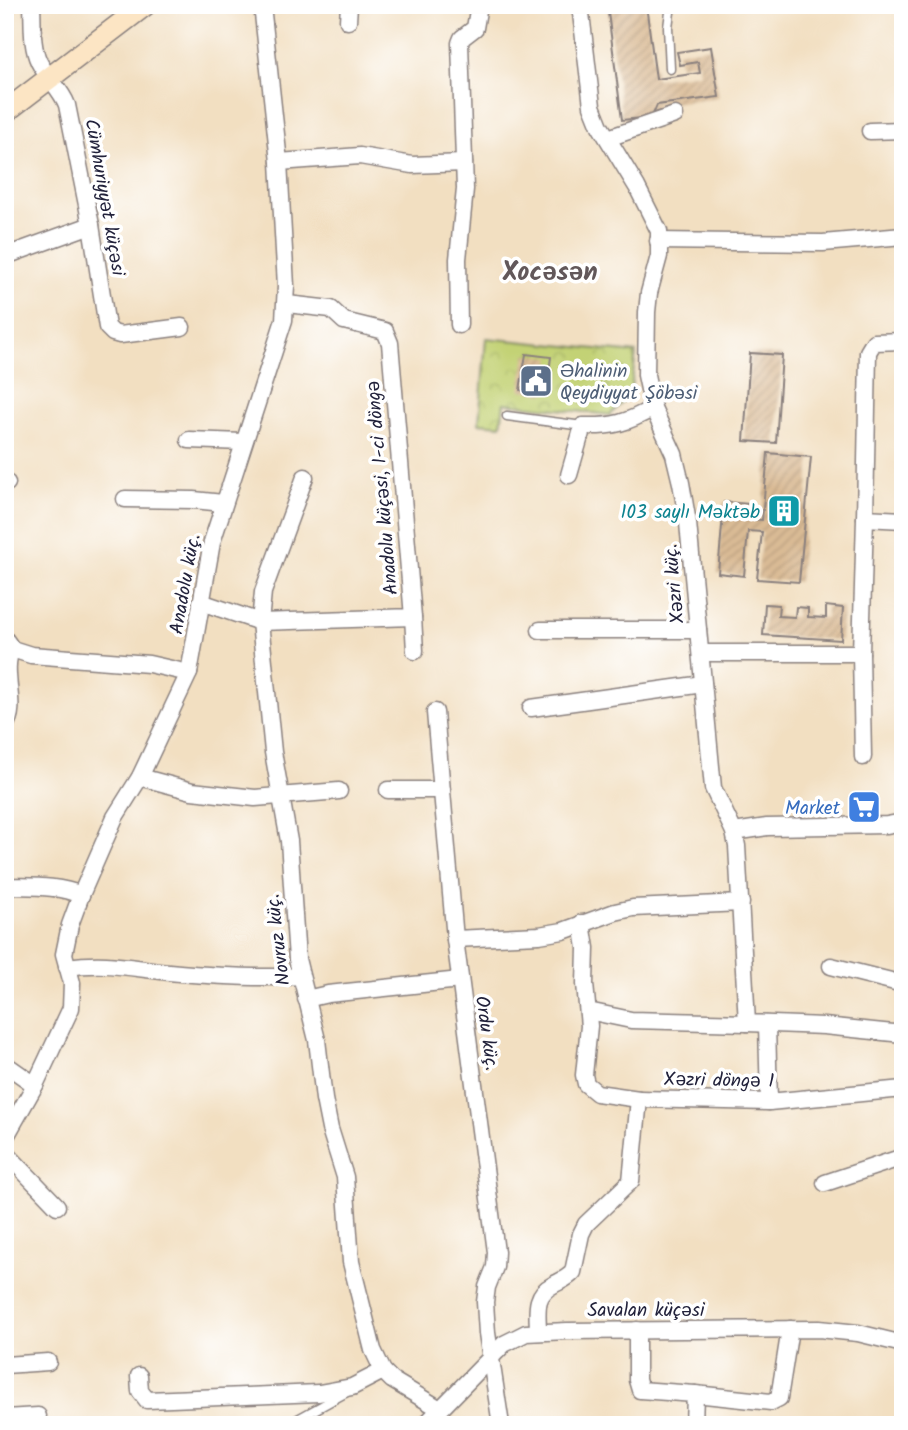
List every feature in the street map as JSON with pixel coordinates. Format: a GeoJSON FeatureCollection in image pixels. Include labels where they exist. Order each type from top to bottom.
{"type":"FeatureCollection","features":[{"type":"Feature","properties":{"kind":"street","name":"Cümhuriyyət küçəsi"},"geometry":{"type":"LineString","coordinates":[[32,5],[36,52],[67,105],[91,225],[107,327],[120,335],[182,327]]}},
{"type":"Feature","properties":{"kind":"street"},"geometry":{"type":"LineString","coordinates":[[5,112],[145,5]]}},
{"type":"Feature","properties":{"kind":"street","name":"Anadolu küç."},"geometry":{"type":"LineString","coordinates":[[5,1138],[35,1085],[71,1008],[74,993],[64,954],[66,937],[81,895],[115,817],[140,777],[188,673],[212,542],[278,341],[287,304],[279,162],[262,5]]}},
{"type":"Feature","properties":{"kind":"street"},"geometry":{"type":"LineString","coordinates":[[459,325],[458,259],[464,205],[460,43],[461,38],[475,28],[479,5]]}},
{"type":"Feature","properties":{"kind":"street","name":"Xəzri küç."},"geometry":{"type":"LineString","coordinates":[[580,5],[593,106],[659,231],[659,256],[646,312],[646,374],[653,408],[674,454],[688,523],[713,788],[734,832],[737,846],[747,1023]]}},
{"type":"Feature","properties":{"kind":"street"},"geometry":{"type":"LineString","coordinates":[[608,138],[675,116]]}},
{"type":"Feature","properties":{"kind":"street"},"geometry":{"type":"LineString","coordinates":[[870,131],[903,130]]}},
{"type":"Feature","properties":{"kind":"street"},"geometry":{"type":"LineString","coordinates":[[279,162],[360,156],[412,165],[464,163]]}},
{"type":"Feature","properties":{"kind":"street"},"geometry":{"type":"LineString","coordinates":[[5,259],[11,254],[91,225]]}},
{"type":"Feature","properties":{"kind":"street"},"geometry":{"type":"LineString","coordinates":[[658,241],[812,244],[903,236]]}},
{"type":"Feature","properties":{"kind":"street","name":"Anadolu küçəsi, 1-ci döngə"},"geometry":{"type":"LineString","coordinates":[[201,602],[260,622],[412,617],[390,343],[385,331],[344,321],[331,309],[287,304]]}},
{"type":"Feature","properties":{"kind":"street"},"geometry":{"type":"LineString","coordinates":[[863,757],[861,653],[868,352],[874,342],[903,341]]}},
{"type":"Feature","properties":{"kind":"street"},"geometry":{"type":"LineString","coordinates":[[569,475],[583,426],[629,422],[653,408]]}},
{"type":"Feature","properties":{"kind":"street"},"geometry":{"type":"LineString","coordinates":[[189,440],[243,442]]}},
{"type":"Feature","properties":{"kind":"street","name":"Novruz küç."},"geometry":{"type":"LineString","coordinates":[[305,477],[263,592],[260,622],[273,752],[289,841],[294,933],[300,976],[317,1040],[330,1129],[345,1177],[354,1275],[373,1350],[383,1371]]}},
{"type":"Feature","properties":{"kind":"street"},"geometry":{"type":"LineString","coordinates":[[125,499],[223,503]]}},
{"type":"Feature","properties":{"kind":"street"},"geometry":{"type":"LineString","coordinates":[[865,518],[903,520]]}},
{"type":"Feature","properties":{"kind":"street"},"geometry":{"type":"LineString","coordinates":[[412,617],[415,651]]}},
{"type":"Feature","properties":{"kind":"street"},"geometry":{"type":"LineString","coordinates":[[540,630],[698,630]]}},
{"type":"Feature","properties":{"kind":"street"},"geometry":{"type":"LineString","coordinates":[[5,725],[10,717],[6,665],[9,644],[31,655],[149,664],[188,673]]}},
{"type":"Feature","properties":{"kind":"street"},"geometry":{"type":"LineString","coordinates":[[707,653],[861,653]]}},
{"type":"Feature","properties":{"kind":"street"},"geometry":{"type":"LineString","coordinates":[[531,708],[703,684]]}},
{"type":"Feature","properties":{"kind":"street","name":"Ordu küç."},"geometry":{"type":"LineString","coordinates":[[435,712],[455,939],[496,1252],[495,1267],[487,1287],[485,1302],[502,1425]]}},
{"type":"Feature","properties":{"kind":"street"},"geometry":{"type":"LineString","coordinates":[[140,777],[192,791],[255,798],[339,791]]}},
{"type":"Feature","properties":{"kind":"street"},"geometry":{"type":"LineString","coordinates":[[388,790],[442,790]]}},
{"type":"Feature","properties":{"kind":"street"},"geometry":{"type":"LineString","coordinates":[[734,832],[767,827],[887,825],[903,822]]}},
{"type":"Feature","properties":{"kind":"street"},"geometry":{"type":"LineString","coordinates":[[5,886],[53,887],[81,895]]}},
{"type":"Feature","properties":{"kind":"street"},"geometry":{"type":"LineString","coordinates":[[455,939],[563,931],[633,908],[741,902]]}},
{"type":"Feature","properties":{"kind":"street"},"geometry":{"type":"LineString","coordinates":[[582,923],[586,948],[585,984],[588,1011],[586,1084],[597,1093],[639,1099]]}},
{"type":"Feature","properties":{"kind":"street"},"geometry":{"type":"LineString","coordinates":[[67,967],[108,963],[168,972],[237,977],[300,976]]}},
{"type":"Feature","properties":{"kind":"street"},"geometry":{"type":"LineString","coordinates":[[831,966],[903,985]]}},
{"type":"Feature","properties":{"kind":"street"},"geometry":{"type":"LineString","coordinates":[[306,999],[328,994],[460,980]]}},
{"type":"Feature","properties":{"kind":"street"},"geometry":{"type":"LineString","coordinates":[[588,1011],[631,1020],[824,1026],[903,1034]]}},
{"type":"Feature","properties":{"kind":"street"},"geometry":{"type":"LineString","coordinates":[[767,1024],[769,1102]]}},
{"type":"Feature","properties":{"kind":"street"},"geometry":{"type":"LineString","coordinates":[[5,1064],[35,1085]]}},
{"type":"Feature","properties":{"kind":"street","name":"Xəzri döngə 1"},"geometry":{"type":"LineString","coordinates":[[538,1332],[538,1298],[541,1293],[569,1277],[573,1272],[581,1234],[586,1224],[631,1181],[639,1099],[769,1102],[903,1089]]}},
{"type":"Feature","properties":{"kind":"street"},"geometry":{"type":"LineString","coordinates":[[5,1152],[57,1206]]}},
{"type":"Feature","properties":{"kind":"street"},"geometry":{"type":"LineString","coordinates":[[824,1183],[903,1157]]}},
{"type":"Feature","properties":{"kind":"street"},"geometry":{"type":"LineString","coordinates":[[637,1330],[637,1380],[640,1390],[771,1402],[779,1398],[790,1329]]}},
{"type":"Feature","properties":{"kind":"street","name":"Savalan küçəsi"},"geometry":{"type":"LineString","coordinates":[[425,1425],[504,1344],[516,1337],[538,1332],[790,1329],[840,1331],[903,1344]]}},
{"type":"Feature","properties":{"kind":"street"},"geometry":{"type":"LineString","coordinates":[[5,1364],[48,1362]]}},
{"type":"Feature","properties":{"kind":"street"},"geometry":{"type":"LineString","coordinates":[[139,1376],[141,1391],[147,1400],[319,1393],[352,1387],[383,1371],[392,1380],[440,1409]]}},
{"type":"Feature","properties":{"kind":"street"},"geometry":{"type":"LineString","coordinates":[[694,1425],[695,1394]]}},
{"type":"Feature","properties":{"kind":"street"},"geometry":{"type":"LineString","coordinates":[[5,1418],[38,1416]]}},
{"type":"Feature","properties":{"kind":"lane"},"geometry":{"type":"LineString","coordinates":[[670,69],[668,27],[671,5]]}},
{"type":"Feature","properties":{"kind":"lane"},"geometry":{"type":"LineString","coordinates":[[507,416],[583,426]]}},
{"type":"Feature","properties":{"kind":"lane"},"geometry":{"type":"LineString","coordinates":[[287,1425],[333,1401],[352,1387]]}},
{"type":"Feature","properties":{"kind":"green space"},"geometry":{"type":"Polygon","coordinates":[[[486,338],[636,353],[630,395],[610,415],[504,403],[501,425],[479,423],[486,338]]]}},
{"type":"Feature","properties":{"kind":"building"},"geometry":{"type":"Polygon","coordinates":[[[607,5],[646,5],[656,79],[700,73],[698,62],[680,65],[677,52],[711,47],[719,97],[657,105],[652,117],[622,120],[607,5]]]}},
{"type":"Feature","properties":{"kind":"building"},"geometry":{"type":"Polygon","coordinates":[[[750,353],[782,355],[776,443],[744,441],[750,353]]]}},
{"type":"Feature","properties":{"kind":"building"},"geometry":{"type":"Polygon","coordinates":[[[526,354],[551,357],[546,394],[520,390],[526,354]]]}},
{"type":"Feature","properties":{"kind":"building","name":"103 saylı Məktəb"},"geometry":{"type":"Polygon","coordinates":[[[768,453],[811,457],[799,582],[757,579],[762,532],[748,531],[744,576],[718,573],[724,502],[749,504],[748,519],[762,520],[768,453]]]}},
{"type":"Feature","properties":{"kind":"building"},"geometry":{"type":"Polygon","coordinates":[[[765,604],[779,605],[778,616],[795,617],[796,607],[808,608],[808,617],[826,618],[826,606],[843,608],[841,640],[763,635],[765,604]]]}},
{"type":"Feature","properties":{"kind":"place","name":"Əhalinin Qeydiyyat Şöbəsi"},"geometry":{"type":"Point","coordinates":[536,381]}},
{"type":"Feature","properties":{"kind":"place","name":"103 saylı Məktəb"},"geometry":{"type":"Point","coordinates":[784,511]}},
{"type":"Feature","properties":{"kind":"place","name":"Market"},"geometry":{"type":"Point","coordinates":[864,807]}},
{"type":"Feature","properties":{"kind":"district","name":"Xocəsən"},"geometry":{"type":"Point","coordinates":[550,271]}}]}
